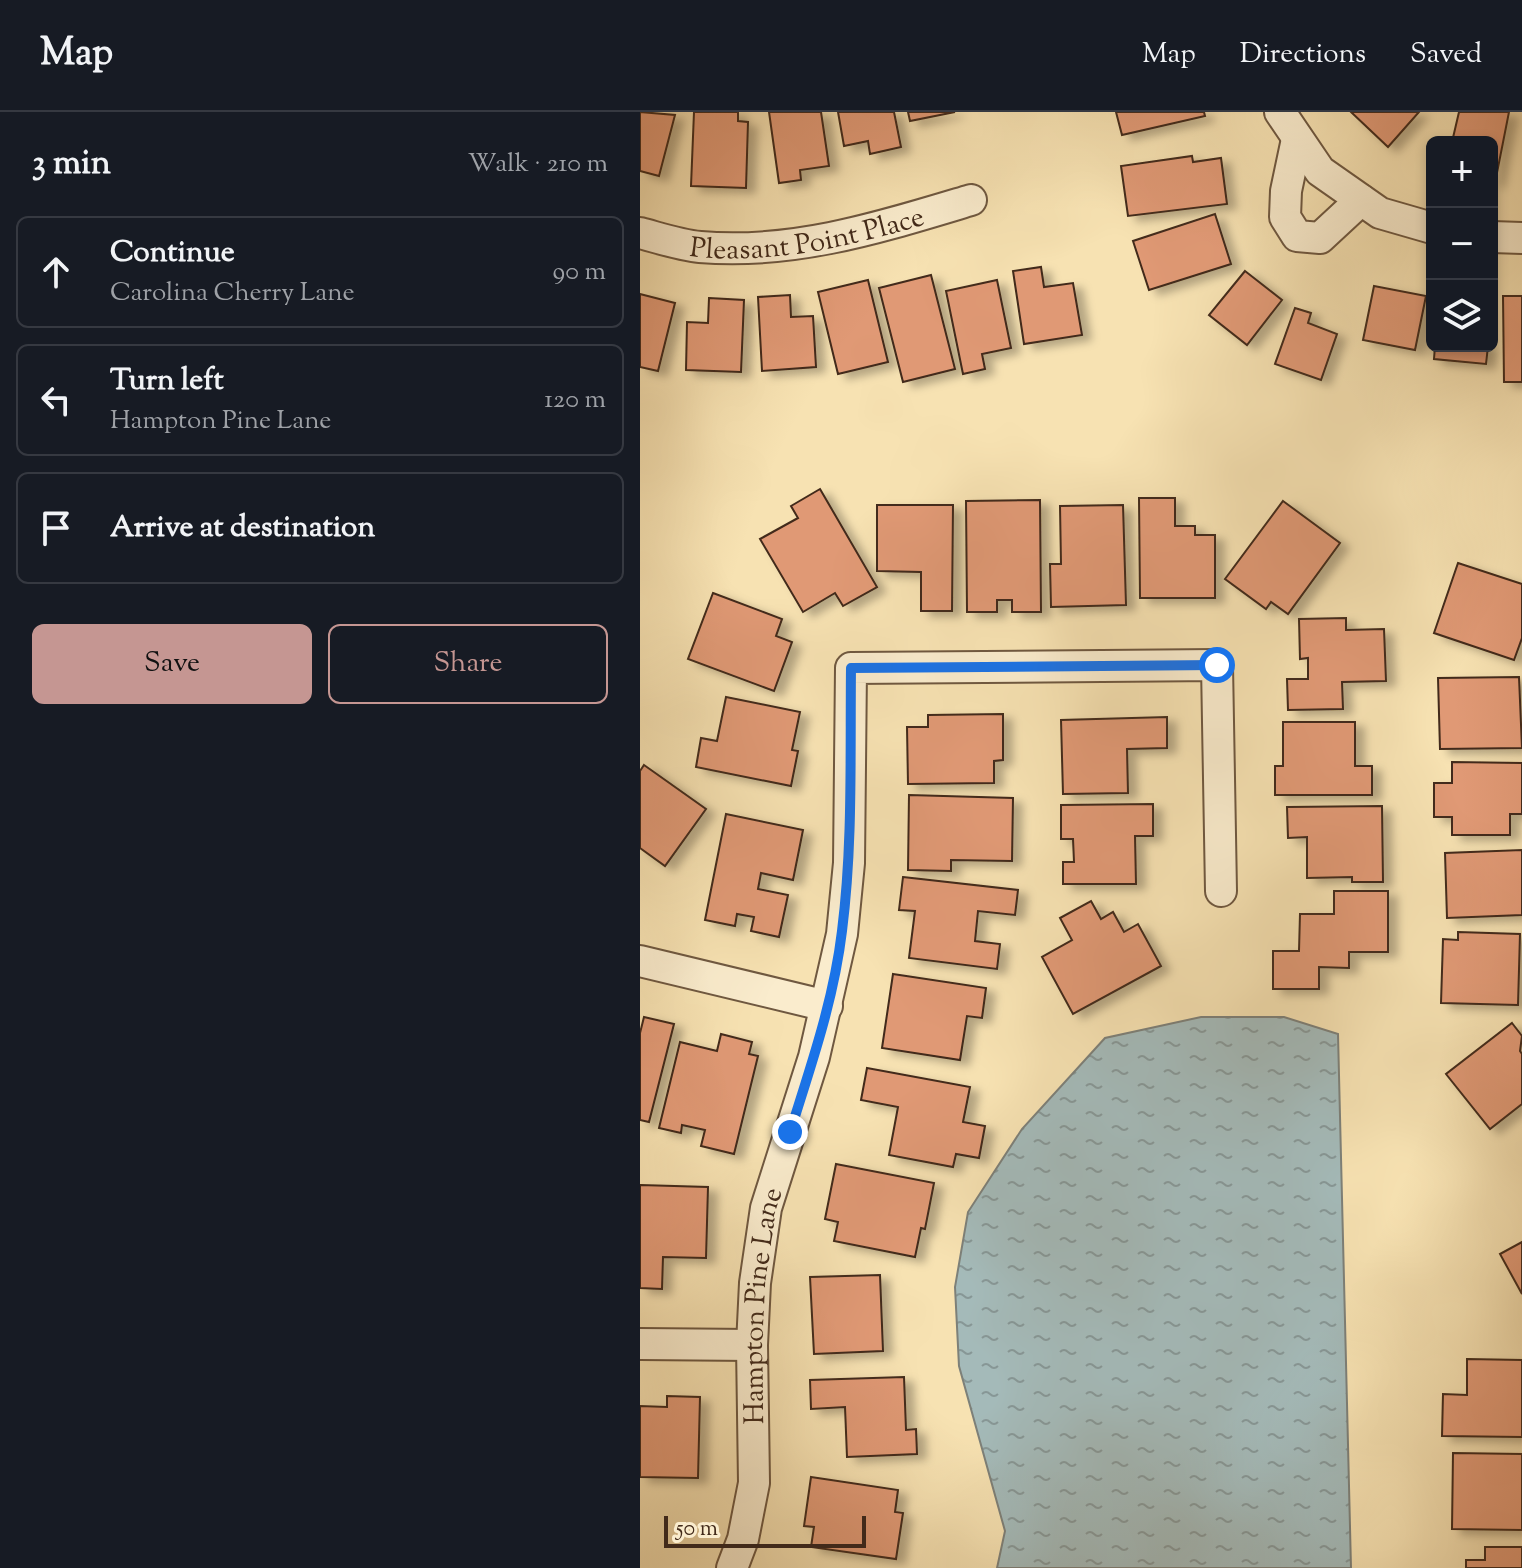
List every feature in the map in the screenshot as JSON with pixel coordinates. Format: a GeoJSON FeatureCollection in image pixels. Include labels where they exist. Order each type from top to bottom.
{"type":"FeatureCollection","features":[{"type":"Feature","properties":{"kind":"street"},"geometry":{"type":"LineString","coordinates":[[1280,112],[1320,171],[1380,213],[1426,226]]}},
{"type":"Feature","properties":{"kind":"street"},"geometry":{"type":"LineString","coordinates":[[1297,139],[1286,191],[1285,217],[1297,236],[1320,238],[1361,200]]}},
{"type":"Feature","properties":{"kind":"street","name":"Pleasant Point Place"},"geometry":{"type":"LineString","coordinates":[[640,233],[697,247],[770,249],[855,234],[971,200]]}},
{"type":"Feature","properties":{"kind":"street"},"geometry":{"type":"LineString","coordinates":[[1498,237],[1522,238]]}},
{"type":"Feature","properties":{"kind":"street","name":"Hampton Pine Lane"},"geometry":{"type":"LineString","coordinates":[[732,1568],[743,1539],[754,1483],[752,1345],[755,1283],[766,1208],[814,1057],[842,934],[849,863],[851,668],[1217,665],[1221,891]]}},
{"type":"Feature","properties":{"kind":"street"},"geometry":{"type":"LineString","coordinates":[[640,961],[827,1006]]}},
{"type":"Feature","properties":{"kind":"street"},"geometry":{"type":"LineString","coordinates":[[640,1344],[752,1345]]}},
{"type":"Feature","properties":{"kind":"water"},"geometry":{"type":"Polygon","coordinates":[[[1201,1017],[1284,1017],[1338,1034],[1351,1568],[997,1568],[1005,1531],[959,1366],[955,1287],[968,1212],[1022,1129],[1105,1038],[1201,1017]]]}},
{"type":"Feature","properties":{"kind":"building"},"geometry":{"type":"Polygon","coordinates":[[[640,112],[675,115],[659,176],[640,171],[640,112]]]}},
{"type":"Feature","properties":{"kind":"building"},"geometry":{"type":"Polygon","coordinates":[[[694,112],[738,112],[738,121],[748,122],[746,188],[691,186],[694,112]]]}},
{"type":"Feature","properties":{"kind":"building"},"geometry":{"type":"Polygon","coordinates":[[[769,112],[821,112],[829,166],[800,170],[801,180],[779,183],[769,112]]]}},
{"type":"Feature","properties":{"kind":"building"},"geometry":{"type":"Polygon","coordinates":[[[838,112],[894,112],[901,147],[870,154],[868,141],[844,146],[838,112]]]}},
{"type":"Feature","properties":{"kind":"building"},"geometry":{"type":"Polygon","coordinates":[[[908,112],[955,112],[910,121],[908,112]]]}},
{"type":"Feature","properties":{"kind":"building"},"geometry":{"type":"Polygon","coordinates":[[[1116,112],[1204,112],[1205,116],[1122,135],[1116,112]]]}},
{"type":"Feature","properties":{"kind":"building"},"geometry":{"type":"Polygon","coordinates":[[[1351,112],[1419,112],[1388,147],[1351,112]]]}},
{"type":"Feature","properties":{"kind":"building"},"geometry":{"type":"Polygon","coordinates":[[[1459,112],[1509,112],[1498,168],[1498,136],[1453,136],[1459,112]]]}},
{"type":"Feature","properties":{"kind":"building"},"geometry":{"type":"Polygon","coordinates":[[[1192,156],[1193,162],[1221,158],[1227,204],[1128,216],[1121,166],[1192,156]]]}},
{"type":"Feature","properties":{"kind":"building"},"geometry":{"type":"Polygon","coordinates":[[[1215,214],[1231,264],[1149,290],[1133,241],[1215,214]]]}},
{"type":"Feature","properties":{"kind":"building"},"geometry":{"type":"Polygon","coordinates":[[[1041,267],[1044,287],[1073,283],[1082,335],[1024,344],[1013,271],[1041,267]]]}},
{"type":"Feature","properties":{"kind":"building"},"geometry":{"type":"Polygon","coordinates":[[[1245,271],[1282,300],[1247,345],[1209,315],[1245,271]]]}},
{"type":"Feature","properties":{"kind":"building"},"geometry":{"type":"Polygon","coordinates":[[[931,275],[955,369],[903,382],[879,288],[931,275]]]}},
{"type":"Feature","properties":{"kind":"building"},"geometry":{"type":"Polygon","coordinates":[[[868,280],[888,362],[838,374],[818,292],[868,280]]]}},
{"type":"Feature","properties":{"kind":"building"},"geometry":{"type":"Polygon","coordinates":[[[997,280],[1011,348],[982,354],[985,369],[963,374],[946,291],[997,280]]]}},
{"type":"Feature","properties":{"kind":"building"},"geometry":{"type":"Polygon","coordinates":[[[1374,286],[1426,296],[1415,350],[1363,340],[1374,286]]]}},
{"type":"Feature","properties":{"kind":"building"},"geometry":{"type":"Polygon","coordinates":[[[640,294],[675,303],[658,371],[640,367],[640,294]]]}},
{"type":"Feature","properties":{"kind":"building"},"geometry":{"type":"Polygon","coordinates":[[[790,295],[791,317],[813,316],[816,367],[762,371],[758,297],[790,295]]]}},
{"type":"Feature","properties":{"kind":"building"},"geometry":{"type":"Polygon","coordinates":[[[1503,296],[1522,296],[1522,382],[1504,382],[1503,296]]]}},
{"type":"Feature","properties":{"kind":"building"},"geometry":{"type":"Polygon","coordinates":[[[709,298],[744,300],[741,372],[686,370],[687,322],[708,323],[709,298]]]}},
{"type":"Feature","properties":{"kind":"building"},"geometry":{"type":"Polygon","coordinates":[[[1295,308],[1311,313],[1308,323],[1337,334],[1321,380],[1275,364],[1295,308]]]}},
{"type":"Feature","properties":{"kind":"building"},"geometry":{"type":"Polygon","coordinates":[[[1435,352],[1487,352],[1486,364],[1434,359],[1435,352]]]}},
{"type":"Feature","properties":{"kind":"building"},"geometry":{"type":"Polygon","coordinates":[[[820,489],[877,587],[843,606],[835,593],[803,612],[760,539],[798,518],[791,506],[820,489]]]}},
{"type":"Feature","properties":{"kind":"building"},"geometry":{"type":"Polygon","coordinates":[[[1139,498],[1175,498],[1175,526],[1195,526],[1195,535],[1215,535],[1215,598],[1140,598],[1139,498]]]}},
{"type":"Feature","properties":{"kind":"building"},"geometry":{"type":"Polygon","coordinates":[[[1040,500],[1041,612],[1012,612],[1012,600],[997,600],[997,612],[967,612],[966,501],[1040,500]]]}},
{"type":"Feature","properties":{"kind":"building"},"geometry":{"type":"Polygon","coordinates":[[[1283,501],[1340,543],[1288,614],[1271,602],[1266,609],[1225,579],[1283,501]]]}},
{"type":"Feature","properties":{"kind":"building"},"geometry":{"type":"Polygon","coordinates":[[[877,505],[953,505],[952,611],[921,611],[921,572],[877,571],[877,505]]]}},
{"type":"Feature","properties":{"kind":"building"},"geometry":{"type":"Polygon","coordinates":[[[1123,505],[1126,605],[1051,607],[1050,564],[1061,564],[1060,506],[1123,505]]]}},
{"type":"Feature","properties":{"kind":"building"},"geometry":{"type":"Polygon","coordinates":[[[1458,563],[1522,584],[1522,638],[1514,660],[1434,633],[1458,563]]]}},
{"type":"Feature","properties":{"kind":"building"},"geometry":{"type":"Polygon","coordinates":[[[713,593],[782,619],[776,636],[792,642],[774,691],[688,659],[713,593]]]}},
{"type":"Feature","properties":{"kind":"building"},"geometry":{"type":"Polygon","coordinates":[[[1346,618],[1346,630],[1384,629],[1386,681],[1342,682],[1343,709],[1288,710],[1287,679],[1308,679],[1308,658],[1300,659],[1299,619],[1346,618]]]}},
{"type":"Feature","properties":{"kind":"building"},"geometry":{"type":"Polygon","coordinates":[[[1519,677],[1522,748],[1440,749],[1438,678],[1519,677]]]}},
{"type":"Feature","properties":{"kind":"building"},"geometry":{"type":"Polygon","coordinates":[[[726,697],[800,712],[792,750],[798,751],[791,786],[696,767],[701,738],[717,741],[726,697]]]}},
{"type":"Feature","properties":{"kind":"building"},"geometry":{"type":"Polygon","coordinates":[[[1003,714],[1003,760],[994,761],[994,783],[908,784],[907,727],[928,727],[928,715],[1003,714]]]}},
{"type":"Feature","properties":{"kind":"building"},"geometry":{"type":"Polygon","coordinates":[[[1167,717],[1167,748],[1127,749],[1128,793],[1063,794],[1061,720],[1167,717]]]}},
{"type":"Feature","properties":{"kind":"building"},"geometry":{"type":"Polygon","coordinates":[[[1283,722],[1355,722],[1355,766],[1372,766],[1372,795],[1275,795],[1275,766],[1283,766],[1283,722]]]}},
{"type":"Feature","properties":{"kind":"building"},"geometry":{"type":"Polygon","coordinates":[[[1452,762],[1522,763],[1522,814],[1510,814],[1510,835],[1452,835],[1452,817],[1434,817],[1434,783],[1452,783],[1452,762]]]}},
{"type":"Feature","properties":{"kind":"building"},"geometry":{"type":"Polygon","coordinates":[[[644,765],[706,809],[665,866],[640,848],[640,771],[644,765]]]}},
{"type":"Feature","properties":{"kind":"building"},"geometry":{"type":"Polygon","coordinates":[[[909,795],[1013,798],[1012,861],[951,860],[951,871],[908,870],[909,795]]]}},
{"type":"Feature","properties":{"kind":"building"},"geometry":{"type":"Polygon","coordinates":[[[1153,804],[1153,836],[1135,836],[1136,884],[1063,884],[1063,862],[1074,862],[1073,839],[1061,839],[1061,805],[1153,804]]]}},
{"type":"Feature","properties":{"kind":"building"},"geometry":{"type":"Polygon","coordinates":[[[1382,806],[1383,882],[1352,882],[1352,877],[1307,878],[1307,837],[1288,838],[1287,807],[1382,806]]]}},
{"type":"Feature","properties":{"kind":"building"},"geometry":{"type":"Polygon","coordinates":[[[726,814],[803,830],[793,880],[761,873],[758,889],[788,895],[779,937],[751,931],[754,917],[737,914],[735,926],[705,920],[726,814]]]}},
{"type":"Feature","properties":{"kind":"building"},"geometry":{"type":"Polygon","coordinates":[[[1522,850],[1522,915],[1447,918],[1445,853],[1522,850]]]}},
{"type":"Feature","properties":{"kind":"building"},"geometry":{"type":"Polygon","coordinates":[[[903,877],[1018,890],[1015,915],[978,911],[975,941],[1000,944],[997,969],[909,958],[915,911],[899,910],[903,877]]]}},
{"type":"Feature","properties":{"kind":"building"},"geometry":{"type":"Polygon","coordinates":[[[1334,891],[1388,891],[1388,952],[1349,952],[1349,968],[1319,967],[1319,989],[1273,989],[1273,951],[1299,951],[1300,914],[1334,914],[1334,891]]]}},
{"type":"Feature","properties":{"kind":"building"},"geometry":{"type":"Polygon","coordinates":[[[1091,901],[1101,919],[1113,912],[1124,932],[1138,924],[1161,966],[1073,1014],[1042,957],[1072,940],[1060,918],[1091,901]]]}},
{"type":"Feature","properties":{"kind":"building"},"geometry":{"type":"Polygon","coordinates":[[[1458,932],[1520,934],[1518,1005],[1441,1003],[1443,939],[1458,940],[1458,932]]]}},
{"type":"Feature","properties":{"kind":"building"},"geometry":{"type":"Polygon","coordinates":[[[893,974],[986,988],[982,1018],[967,1016],[960,1060],[882,1048],[893,974]]]}},
{"type":"Feature","properties":{"kind":"building"},"geometry":{"type":"Polygon","coordinates":[[[644,1017],[674,1024],[649,1122],[640,1120],[640,1033],[644,1017]]]}},
{"type":"Feature","properties":{"kind":"building"},"geometry":{"type":"Polygon","coordinates":[[[1512,1023],[1522,1036],[1522,1104],[1490,1129],[1446,1074],[1512,1023]]]}},
{"type":"Feature","properties":{"kind":"building"},"geometry":{"type":"Polygon","coordinates":[[[721,1034],[752,1042],[749,1054],[758,1056],[734,1154],[701,1146],[705,1130],[682,1125],[681,1133],[659,1128],[680,1042],[717,1051],[721,1034]]]}},
{"type":"Feature","properties":{"kind":"building"},"geometry":{"type":"Polygon","coordinates":[[[867,1068],[970,1087],[963,1122],[985,1126],[979,1158],[956,1154],[953,1167],[889,1155],[898,1107],[861,1100],[867,1068]]]}},
{"type":"Feature","properties":{"kind":"building"},"geometry":{"type":"Polygon","coordinates":[[[836,1164],[934,1183],[925,1229],[921,1228],[915,1257],[834,1241],[838,1222],[825,1219],[836,1164]]]}},
{"type":"Feature","properties":{"kind":"building"},"geometry":{"type":"Polygon","coordinates":[[[640,1185],[708,1187],[706,1258],[663,1257],[662,1289],[640,1288],[640,1185]]]}},
{"type":"Feature","properties":{"kind":"building"},"geometry":{"type":"Polygon","coordinates":[[[1522,1242],[1522,1294],[1500,1254],[1522,1242]]]}},
{"type":"Feature","properties":{"kind":"building"},"geometry":{"type":"Polygon","coordinates":[[[880,1275],[883,1351],[814,1354],[810,1277],[880,1275]]]}},
{"type":"Feature","properties":{"kind":"building"},"geometry":{"type":"Polygon","coordinates":[[[1467,1359],[1522,1360],[1522,1437],[1442,1436],[1443,1394],[1467,1395],[1467,1359]]]}},
{"type":"Feature","properties":{"kind":"building"},"geometry":{"type":"Polygon","coordinates":[[[904,1377],[906,1430],[916,1429],[917,1454],[847,1457],[845,1407],[811,1409],[810,1380],[904,1377]]]}},
{"type":"Feature","properties":{"kind":"building"},"geometry":{"type":"Polygon","coordinates":[[[667,1396],[700,1397],[698,1478],[640,1477],[640,1406],[667,1407],[667,1396]]]}},
{"type":"Feature","properties":{"kind":"building"},"geometry":{"type":"Polygon","coordinates":[[[1453,1453],[1522,1454],[1522,1530],[1452,1529],[1453,1453]]]}},
{"type":"Feature","properties":{"kind":"building"},"geometry":{"type":"Polygon","coordinates":[[[811,1477],[898,1490],[895,1512],[903,1513],[896,1559],[811,1547],[814,1527],[804,1526],[811,1477]]]}},
{"type":"Feature","properties":{"kind":"building"},"geometry":{"type":"Polygon","coordinates":[[[1485,1547],[1522,1547],[1522,1568],[1466,1568],[1466,1560],[1485,1560],[1485,1547]]]}},
{"type":"Feature","properties":{"kind":"route"},"geometry":{"type":"LineString","coordinates":[[790,1132],[814,1057],[842,934],[849,863],[851,668],[1217,665]]}}]}
